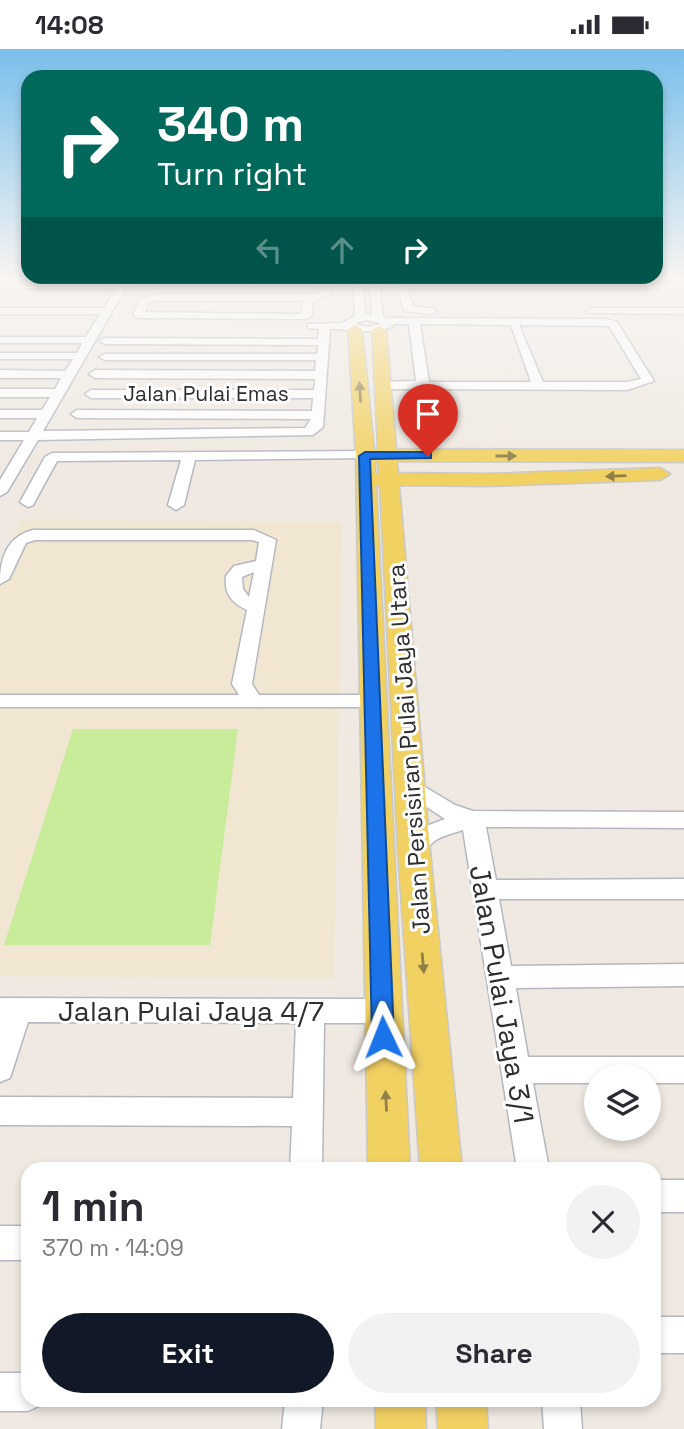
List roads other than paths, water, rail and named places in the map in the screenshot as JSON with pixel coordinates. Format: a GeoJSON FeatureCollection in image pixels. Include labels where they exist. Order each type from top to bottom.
{"type":"FeatureCollection","features":[{"type":"Feature","properties":{"kind":"main road","name":"Jalan Persisiran Pulai Jaya Utara"},"geometry":{"type":"LineString","coordinates":[[357,343],[377,467],[393,519],[414,851],[440,1162]]}},
{"type":"Feature","properties":{"kind":"main road","name":"Jalan Persisiran Pulai Jaya Utara"},"geometry":{"type":"LineString","coordinates":[[381,343],[382,385],[388,433],[377,467],[372,701],[389,1162]]}},
{"type":"Feature","properties":{"kind":"main road"},"geometry":{"type":"LineString","coordinates":[[388,433],[428,456]]}},
{"type":"Feature","properties":{"kind":"main road"},"geometry":{"type":"LineString","coordinates":[[377,467],[428,456],[684,456]]}},
{"type":"Feature","properties":{"kind":"main road"},"geometry":{"type":"LineString","coordinates":[[472,456],[459,468],[464,474],[487,480]]}},
{"type":"Feature","properties":{"kind":"main road"},"geometry":{"type":"LineString","coordinates":[[377,467],[438,479],[487,480],[684,473]]}},
{"type":"Feature","properties":{"kind":"main road"},"geometry":{"type":"LineString","coordinates":[[393,519],[403,500],[413,491],[438,479]]}},
{"type":"Feature","properties":{"kind":"main road"},"geometry":{"type":"LineString","coordinates":[[400,1407],[401,1429]]}},
{"type":"Feature","properties":{"kind":"main road"},"geometry":{"type":"LineString","coordinates":[[461,1407],[463,1429]]}},
{"type":"Feature","properties":{"kind":"street"},"geometry":{"type":"LineString","coordinates":[[1,488],[89,343]]}},
{"type":"Feature","properties":{"kind":"street"},"geometry":{"type":"LineString","coordinates":[[0,436],[187,435],[214,343]]}},
{"type":"Feature","properties":{"kind":"street","name":"Jalan Pulai Emas"},"geometry":{"type":"LineString","coordinates":[[187,435],[298,435],[313,430],[321,394],[324,343]]}},
{"type":"Feature","properties":{"kind":"street"},"geometry":{"type":"LineString","coordinates":[[418,343],[424,385]]}},
{"type":"Feature","properties":{"kind":"street"},"geometry":{"type":"LineString","coordinates":[[522,343],[539,386]]}},
{"type":"Feature","properties":{"kind":"street"},"geometry":{"type":"LineString","coordinates":[[382,385],[627,386],[648,381],[624,343]]}},
{"type":"Feature","properties":{"kind":"street"},"geometry":{"type":"LineString","coordinates":[[0,356],[82,356]]}},
{"type":"Feature","properties":{"kind":"street","name":"Jalan Pulai Emas"},"geometry":{"type":"LineString","coordinates":[[105,357],[324,358]]}},
{"type":"Feature","properties":{"kind":"street"},"geometry":{"type":"LineString","coordinates":[[0,375],[72,375]]}},
{"type":"Feature","properties":{"kind":"street"},"geometry":{"type":"LineString","coordinates":[[95,375],[323,375]]}},
{"type":"Feature","properties":{"kind":"street"},"geometry":{"type":"LineString","coordinates":[[0,393],[61,393]]}},
{"type":"Feature","properties":{"kind":"street","name":"Jalan Pulai Emas"},"geometry":{"type":"LineString","coordinates":[[91,394],[321,394]]}},
{"type":"Feature","properties":{"kind":"street"},"geometry":{"type":"LineString","coordinates":[[0,414],[47,414]]}},
{"type":"Feature","properties":{"kind":"street"},"geometry":{"type":"LineString","coordinates":[[77,414],[318,415]]}},
{"type":"Feature","properties":{"kind":"street"},"geometry":{"type":"LineString","coordinates":[[28,502],[52,457],[189,457],[377,467]]}},
{"type":"Feature","properties":{"kind":"street"},"geometry":{"type":"LineString","coordinates":[[176,505],[189,457]]}},
{"type":"Feature","properties":{"kind":"street"},"geometry":{"type":"LineString","coordinates":[[0,459],[20,459]]}},
{"type":"Feature","properties":{"kind":"street"},"geometry":{"type":"LineString","coordinates":[[0,579],[20,540],[33,535],[254,535],[268,540],[242,684],[253,702]]}},
{"type":"Feature","properties":{"kind":"street"},"geometry":{"type":"LineString","coordinates":[[257,608],[236,597],[232,591],[234,576],[240,570],[264,564]]}},
{"type":"Feature","properties":{"kind":"street"},"geometry":{"type":"LineString","coordinates":[[0,701],[372,701]]}},
{"type":"Feature","properties":{"kind":"street"},"geometry":{"type":"LineString","coordinates":[[410,786],[447,811],[472,819]]}},
{"type":"Feature","properties":{"kind":"street"},"geometry":{"type":"LineString","coordinates":[[414,851],[424,836],[472,819],[684,820]]}},
{"type":"Feature","properties":{"kind":"street","name":"Jalan Pulai Jaya 3/1"},"geometry":{"type":"LineString","coordinates":[[472,819],[532,1162]]}},
{"type":"Feature","properties":{"kind":"street"},"geometry":{"type":"LineString","coordinates":[[485,890],[684,890]]}},
{"type":"Feature","properties":{"kind":"street"},"geometry":{"type":"LineString","coordinates":[[499,977],[684,975]]}},
{"type":"Feature","properties":{"kind":"street"},"geometry":{"type":"LineString","coordinates":[[0,1069],[8,1010]]}},
{"type":"Feature","properties":{"kind":"street","name":"Jalan Pulai Jaya 4/7"},"geometry":{"type":"LineString","coordinates":[[8,1010],[310,1013],[382,1011]]}},
{"type":"Feature","properties":{"kind":"street"},"geometry":{"type":"LineString","coordinates":[[306,1162],[310,1013]]}},
{"type":"Feature","properties":{"kind":"street"},"geometry":{"type":"LineString","coordinates":[[514,1070],[684,1070]]}},
{"type":"Feature","properties":{"kind":"street"},"geometry":{"type":"LineString","coordinates":[[0,1111],[309,1112]]}},
{"type":"Feature","properties":{"kind":"street"},"geometry":{"type":"LineString","coordinates":[[661,1196],[684,1196]]}},
{"type":"Feature","properties":{"kind":"street"},"geometry":{"type":"LineString","coordinates":[[0,1243],[21,1243]]}},
{"type":"Feature","properties":{"kind":"street"},"geometry":{"type":"LineString","coordinates":[[661,1335],[684,1335]]}},
{"type":"Feature","properties":{"kind":"street"},"geometry":{"type":"LineString","coordinates":[[0,1392],[21,1392]]}},
{"type":"Feature","properties":{"kind":"street"},"geometry":{"type":"LineString","coordinates":[[301,1429],[303,1407]]}},
{"type":"Feature","properties":{"kind":"street"},"geometry":{"type":"LineString","coordinates":[[561,1407],[563,1429]]}}]}
